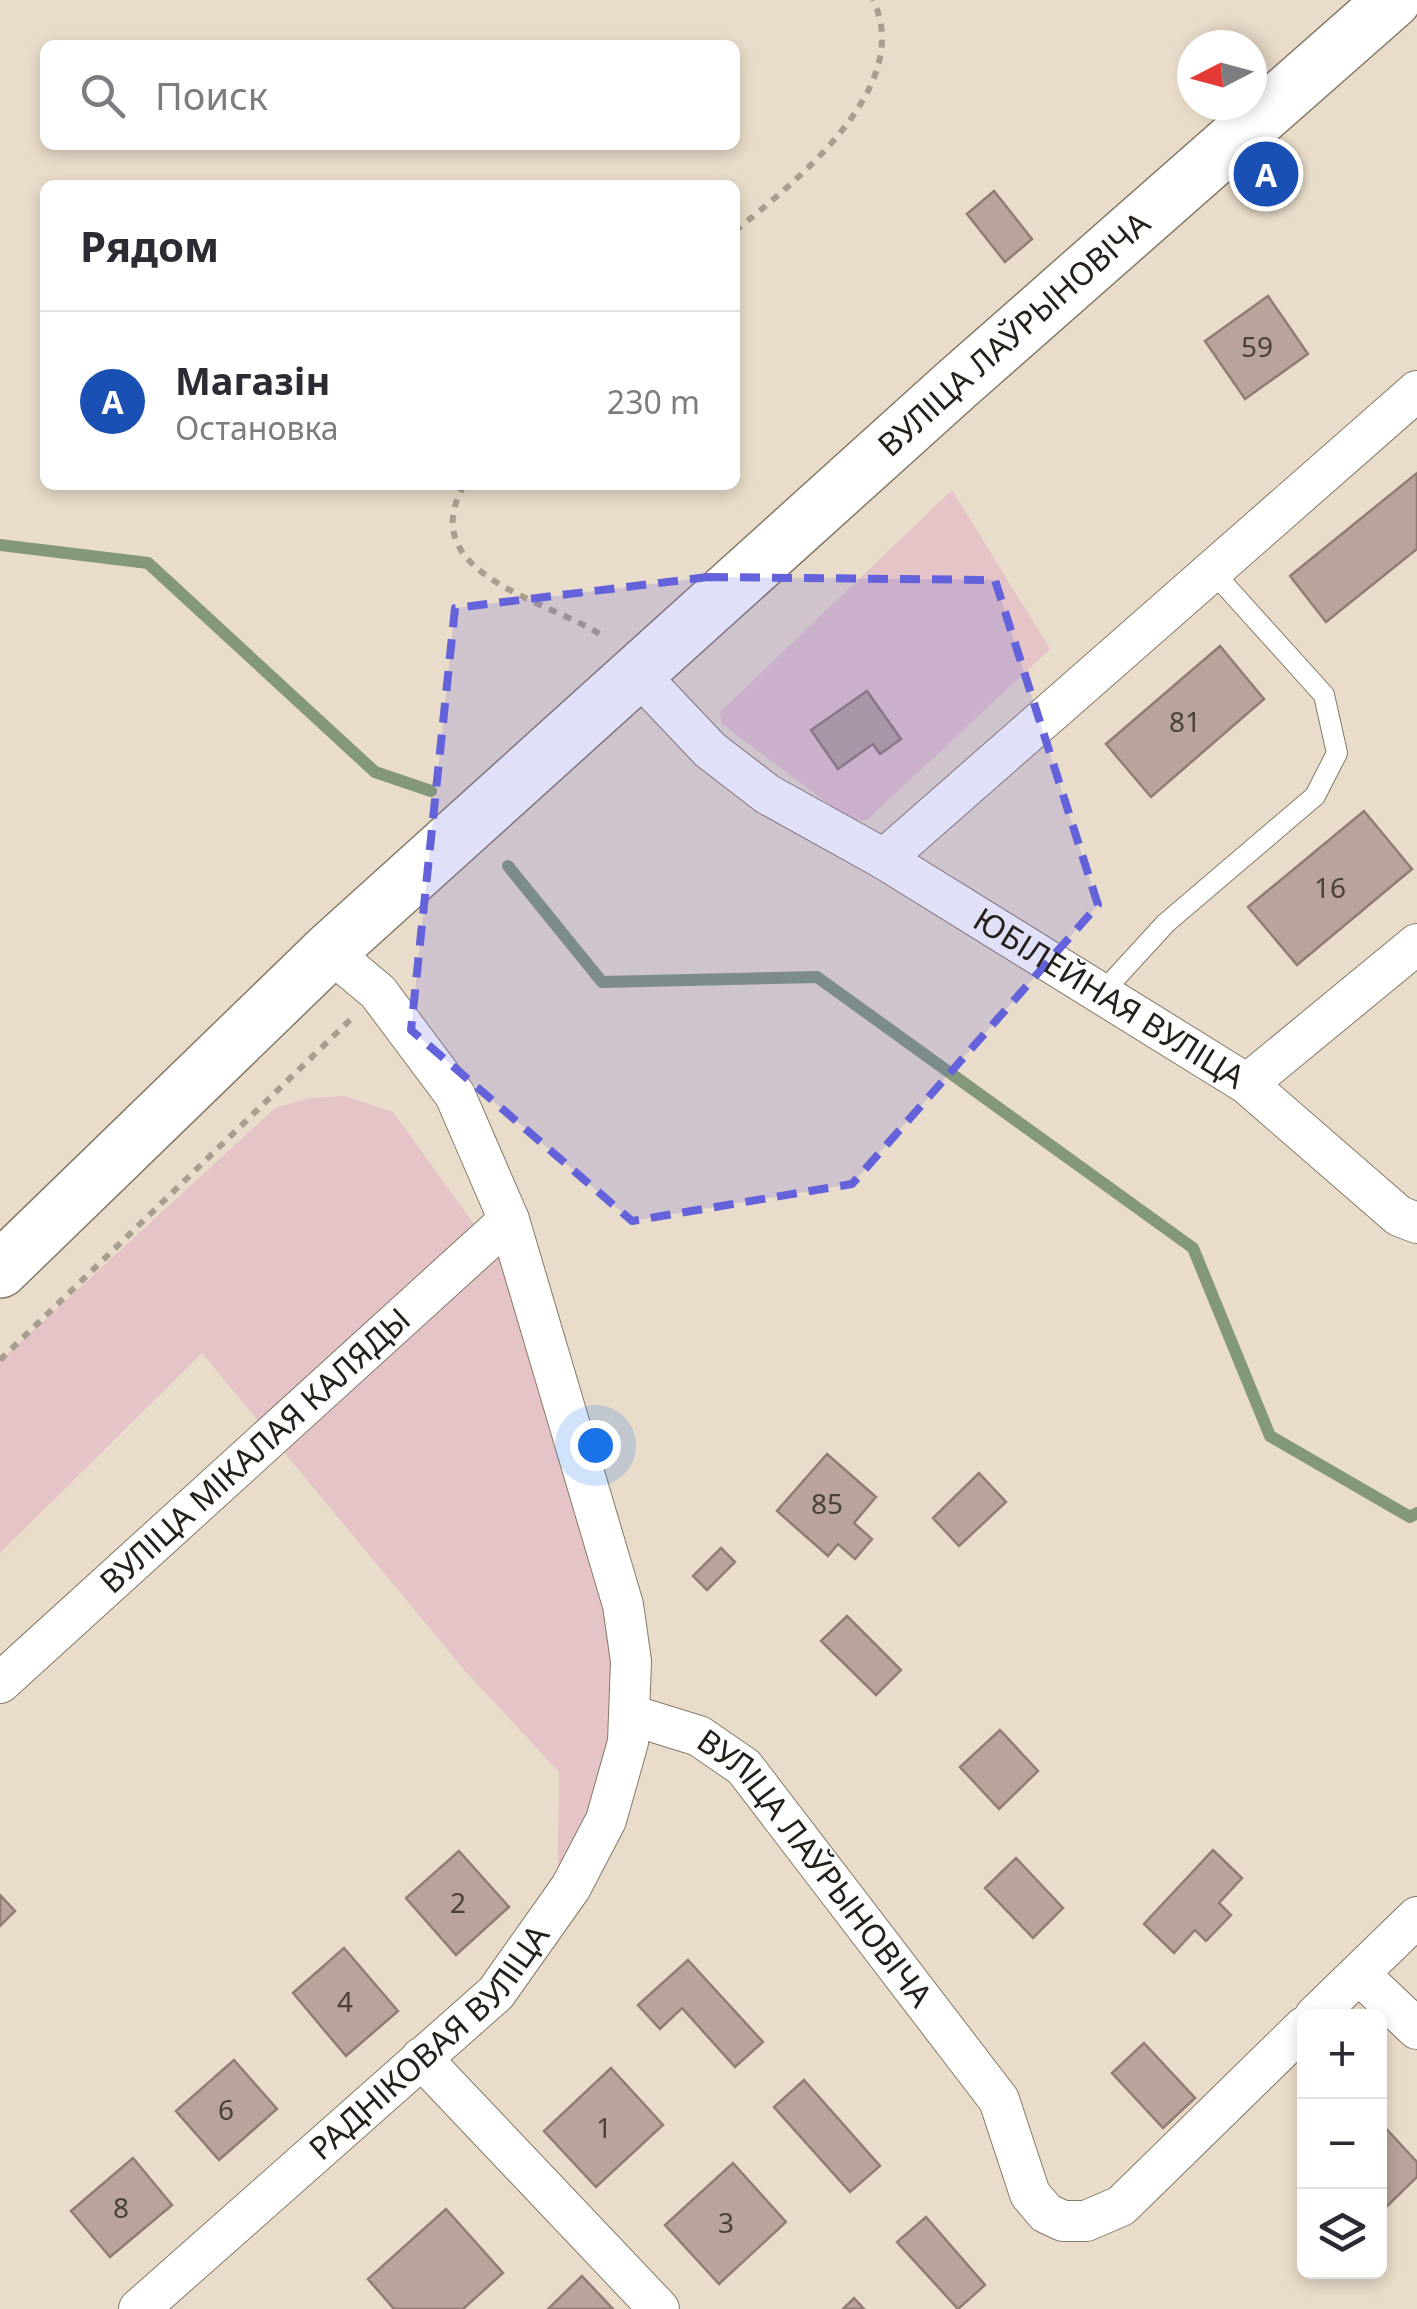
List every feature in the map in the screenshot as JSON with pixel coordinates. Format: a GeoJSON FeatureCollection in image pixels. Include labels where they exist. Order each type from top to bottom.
{"type":"FeatureCollection","features":[{"type":"Feature","properties":{"kind":"main road","name":"ВУЛІЦА ЛАЎРЫНОВІЧА"},"geometry":{"type":"LineString","coordinates":[[0,1270],[329,951],[971,372],[1393,0]]}},
{"type":"Feature","properties":{"kind":"street"},"geometry":{"type":"LineString","coordinates":[[884,859],[1214,573],[1417,390]]}},
{"type":"Feature","properties":{"kind":"street","name":"ЮБІЛЕЙНАЯ ВУЛІЦА"},"geometry":{"type":"LineString","coordinates":[[638,674],[710,750],[767,794],[884,859],[1098,996],[1248,1084],[1417,944]]}},
{"type":"Feature","properties":{"kind":"street"},"geometry":{"type":"LineString","coordinates":[[329,951],[378,992],[455,1094],[509,1220],[614,1568],[629,1640],[632,1714]]}},
{"type":"Feature","properties":{"kind":"street"},"geometry":{"type":"LineString","coordinates":[[1248,1084],[1399,1216],[1417,1223]]}},
{"type":"Feature","properties":{"kind":"street","name":"ВУЛІЦА МІКАЛАЯ КАЛЯДЫ"},"geometry":{"type":"LineString","coordinates":[[0,1683],[509,1220]]}},
{"type":"Feature","properties":{"kind":"street","name":"ВУЛІЦА ЛАЎРЫНОВІЧА"},"geometry":{"type":"LineString","coordinates":[[632,1714],[699,1736],[744,1767],[1000,2100],[1030,2194],[1046,2212],[1063,2221],[1086,2222],[1121,2206],[1297,2034]]}},
{"type":"Feature","properties":{"kind":"street","name":"РАДНІКОВАЯ ВУЛІЦА"},"geometry":{"type":"LineString","coordinates":[[139,2309],[496,1993],[571,1888],[615,1797],[632,1714]]}},
{"type":"Feature","properties":{"kind":"street"},"geometry":{"type":"LineString","coordinates":[[1322,2009],[1417,1917]]}},
{"type":"Feature","properties":{"kind":"street"},"geometry":{"type":"LineString","coordinates":[[1359,1974],[1417,2029]]}},
{"type":"Feature","properties":{"kind":"street"},"geometry":{"type":"LineString","coordinates":[[421,2058],[659,2309]]}},
{"type":"Feature","properties":{"kind":"lane"},"geometry":{"type":"LineString","coordinates":[[1098,996],[1166,923],[1314,796],[1337,752],[1324,696],[1214,573]]}},
{"type":"Feature","properties":{"kind":"path"},"geometry":{"type":"LineString","coordinates":[[740,227],[778,196],[863,106],[879,64],[880,14],[873,0]]}},
{"type":"Feature","properties":{"kind":"path"},"geometry":{"type":"LineString","coordinates":[[461,490],[456,499],[454,539],[472,568],[516,595],[577,618],[618,647],[638,674]]}},
{"type":"Feature","properties":{"kind":"path"},"geometry":{"type":"LineString","coordinates":[[0,1360],[378,992]]}},
{"type":"Feature","properties":{"kind":"highlighted area"},"geometry":{"type":"Polygon","coordinates":[[[708,577],[995,580],[1098,905],[852,1184],[632,1221],[411,1030],[455,608],[708,577]]]}},
{"type":"Feature","properties":{"kind":"shaded area"},"geometry":{"type":"Polygon","coordinates":[[[952,490],[1050,649],[867,820],[851,821],[722,724],[720,712],[952,490]]]}},
{"type":"Feature","properties":{"kind":"shaded area"},"geometry":{"type":"Polygon","coordinates":[[[345,1096],[393,1112],[512,1277],[617,1641],[625,1703],[557,1918],[559,1772],[466,1672],[202,1353],[0,1553],[0,1361],[275,1108],[311,1098],[345,1096]]]}},
{"type":"Feature","properties":{"kind":"building"},"geometry":{"type":"Polygon","coordinates":[[[994,191],[1032,239],[1005,262],[967,214],[994,191]]]}},
{"type":"Feature","properties":{"kind":"building"},"geometry":{"type":"Polygon","coordinates":[[[1268,296],[1308,354],[1245,399],[1205,341],[1268,296]]]}},
{"type":"Feature","properties":{"kind":"building"},"geometry":{"type":"Polygon","coordinates":[[[1417,473],[1417,549],[1326,622],[1290,576],[1417,473]]]}},
{"type":"Feature","properties":{"kind":"building"},"geometry":{"type":"Polygon","coordinates":[[[1220,646],[1264,699],[1151,797],[1106,744],[1220,646]]]}},
{"type":"Feature","properties":{"kind":"building"},"geometry":{"type":"Polygon","coordinates":[[[867,691],[901,739],[880,754],[873,744],[838,769],[811,730],[867,691]]]}},
{"type":"Feature","properties":{"kind":"building"},"geometry":{"type":"Polygon","coordinates":[[[1364,811],[1412,869],[1297,965],[1248,907],[1364,811]]]}},
{"type":"Feature","properties":{"kind":"building"},"geometry":{"type":"Polygon","coordinates":[[[827,1454],[876,1497],[854,1523],[872,1539],[855,1559],[838,1544],[828,1556],[777,1511],[827,1454]]]}},
{"type":"Feature","properties":{"kind":"building"},"geometry":{"type":"Polygon","coordinates":[[[979,1473],[1006,1502],[959,1546],[933,1518],[979,1473]]]}},
{"type":"Feature","properties":{"kind":"building"},"geometry":{"type":"Polygon","coordinates":[[[721,1548],[735,1562],[707,1590],[693,1576],[721,1548]]]}},
{"type":"Feature","properties":{"kind":"building"},"geometry":{"type":"Polygon","coordinates":[[[847,1616],[901,1670],[876,1695],[821,1641],[847,1616]]]}},
{"type":"Feature","properties":{"kind":"building"},"geometry":{"type":"Polygon","coordinates":[[[1000,1730],[1038,1771],[999,1809],[960,1767],[1000,1730]]]}},
{"type":"Feature","properties":{"kind":"building"},"geometry":{"type":"Polygon","coordinates":[[[1213,1850],[1242,1878],[1219,1903],[1231,1915],[1206,1941],[1195,1930],[1174,1953],[1144,1924],[1213,1850]]]}},
{"type":"Feature","properties":{"kind":"building"},"geometry":{"type":"Polygon","coordinates":[[[459,1851],[509,1907],[456,1955],[406,1898],[459,1851]]]}},
{"type":"Feature","properties":{"kind":"building"},"geometry":{"type":"Polygon","coordinates":[[[1016,1858],[1063,1908],[1033,1938],[985,1888],[1016,1858]]]}},
{"type":"Feature","properties":{"kind":"building"},"geometry":{"type":"Polygon","coordinates":[[[0,1895],[15,1911],[0,1926],[0,1895]]]}},
{"type":"Feature","properties":{"kind":"building"},"geometry":{"type":"Polygon","coordinates":[[[344,1948],[398,2011],[346,2056],[293,1993],[344,1948]]]}},
{"type":"Feature","properties":{"kind":"building"},"geometry":{"type":"Polygon","coordinates":[[[688,1960],[763,2042],[735,2067],[682,2008],[660,2029],[638,2005],[688,1960]]]}},
{"type":"Feature","properties":{"kind":"building"},"geometry":{"type":"Polygon","coordinates":[[[1144,2043],[1195,2098],[1163,2128],[1112,2073],[1144,2043]]]}},
{"type":"Feature","properties":{"kind":"building"},"geometry":{"type":"Polygon","coordinates":[[[234,2060],[277,2109],[219,2160],[176,2111],[234,2060]]]}},
{"type":"Feature","properties":{"kind":"building"},"geometry":{"type":"Polygon","coordinates":[[[611,2068],[663,2125],[596,2187],[544,2131],[611,2068]]]}},
{"type":"Feature","properties":{"kind":"building"},"geometry":{"type":"Polygon","coordinates":[[[804,2080],[880,2166],[850,2192],[774,2107],[804,2080]]]}},
{"type":"Feature","properties":{"kind":"building"},"geometry":{"type":"Polygon","coordinates":[[[1387,2130],[1417,2162],[1417,2177],[1387,2206],[1387,2130]]]}},
{"type":"Feature","properties":{"kind":"building"},"geometry":{"type":"Polygon","coordinates":[[[133,2158],[172,2205],[110,2257],[71,2211],[133,2158]]]}},
{"type":"Feature","properties":{"kind":"building"},"geometry":{"type":"Polygon","coordinates":[[[733,2163],[786,2222],[719,2284],[665,2225],[733,2163]]]}},
{"type":"Feature","properties":{"kind":"building"},"geometry":{"type":"Polygon","coordinates":[[[446,2209],[503,2273],[463,2309],[394,2309],[368,2279],[446,2209]]]}},
{"type":"Feature","properties":{"kind":"building"},"geometry":{"type":"Polygon","coordinates":[[[926,2217],[985,2285],[958,2309],[897,2242],[926,2217]]]}},
{"type":"Feature","properties":{"kind":"building"},"geometry":{"type":"Polygon","coordinates":[[[582,2276],[613,2309],[548,2309],[582,2276]]]}},
{"type":"Feature","properties":{"kind":"building"},"geometry":{"type":"Polygon","coordinates":[[[854,2298],[864,2309],[843,2309],[854,2298]]]}},
{"type":"Feature","properties":{"kind":"waterway"},"geometry":{"type":"LineString","coordinates":[[0,545],[148,563],[375,772],[431,791]]}},
{"type":"Feature","properties":{"kind":"waterway"},"geometry":{"type":"LineString","coordinates":[[508,866],[602,982],[817,977],[1193,1248],[1270,1436],[1410,1517],[1417,1513]]}},
{"type":"Feature","properties":{"kind":"place","name":"Магазін"},"geometry":{"type":"Point","coordinates":[1266,174]}}]}
